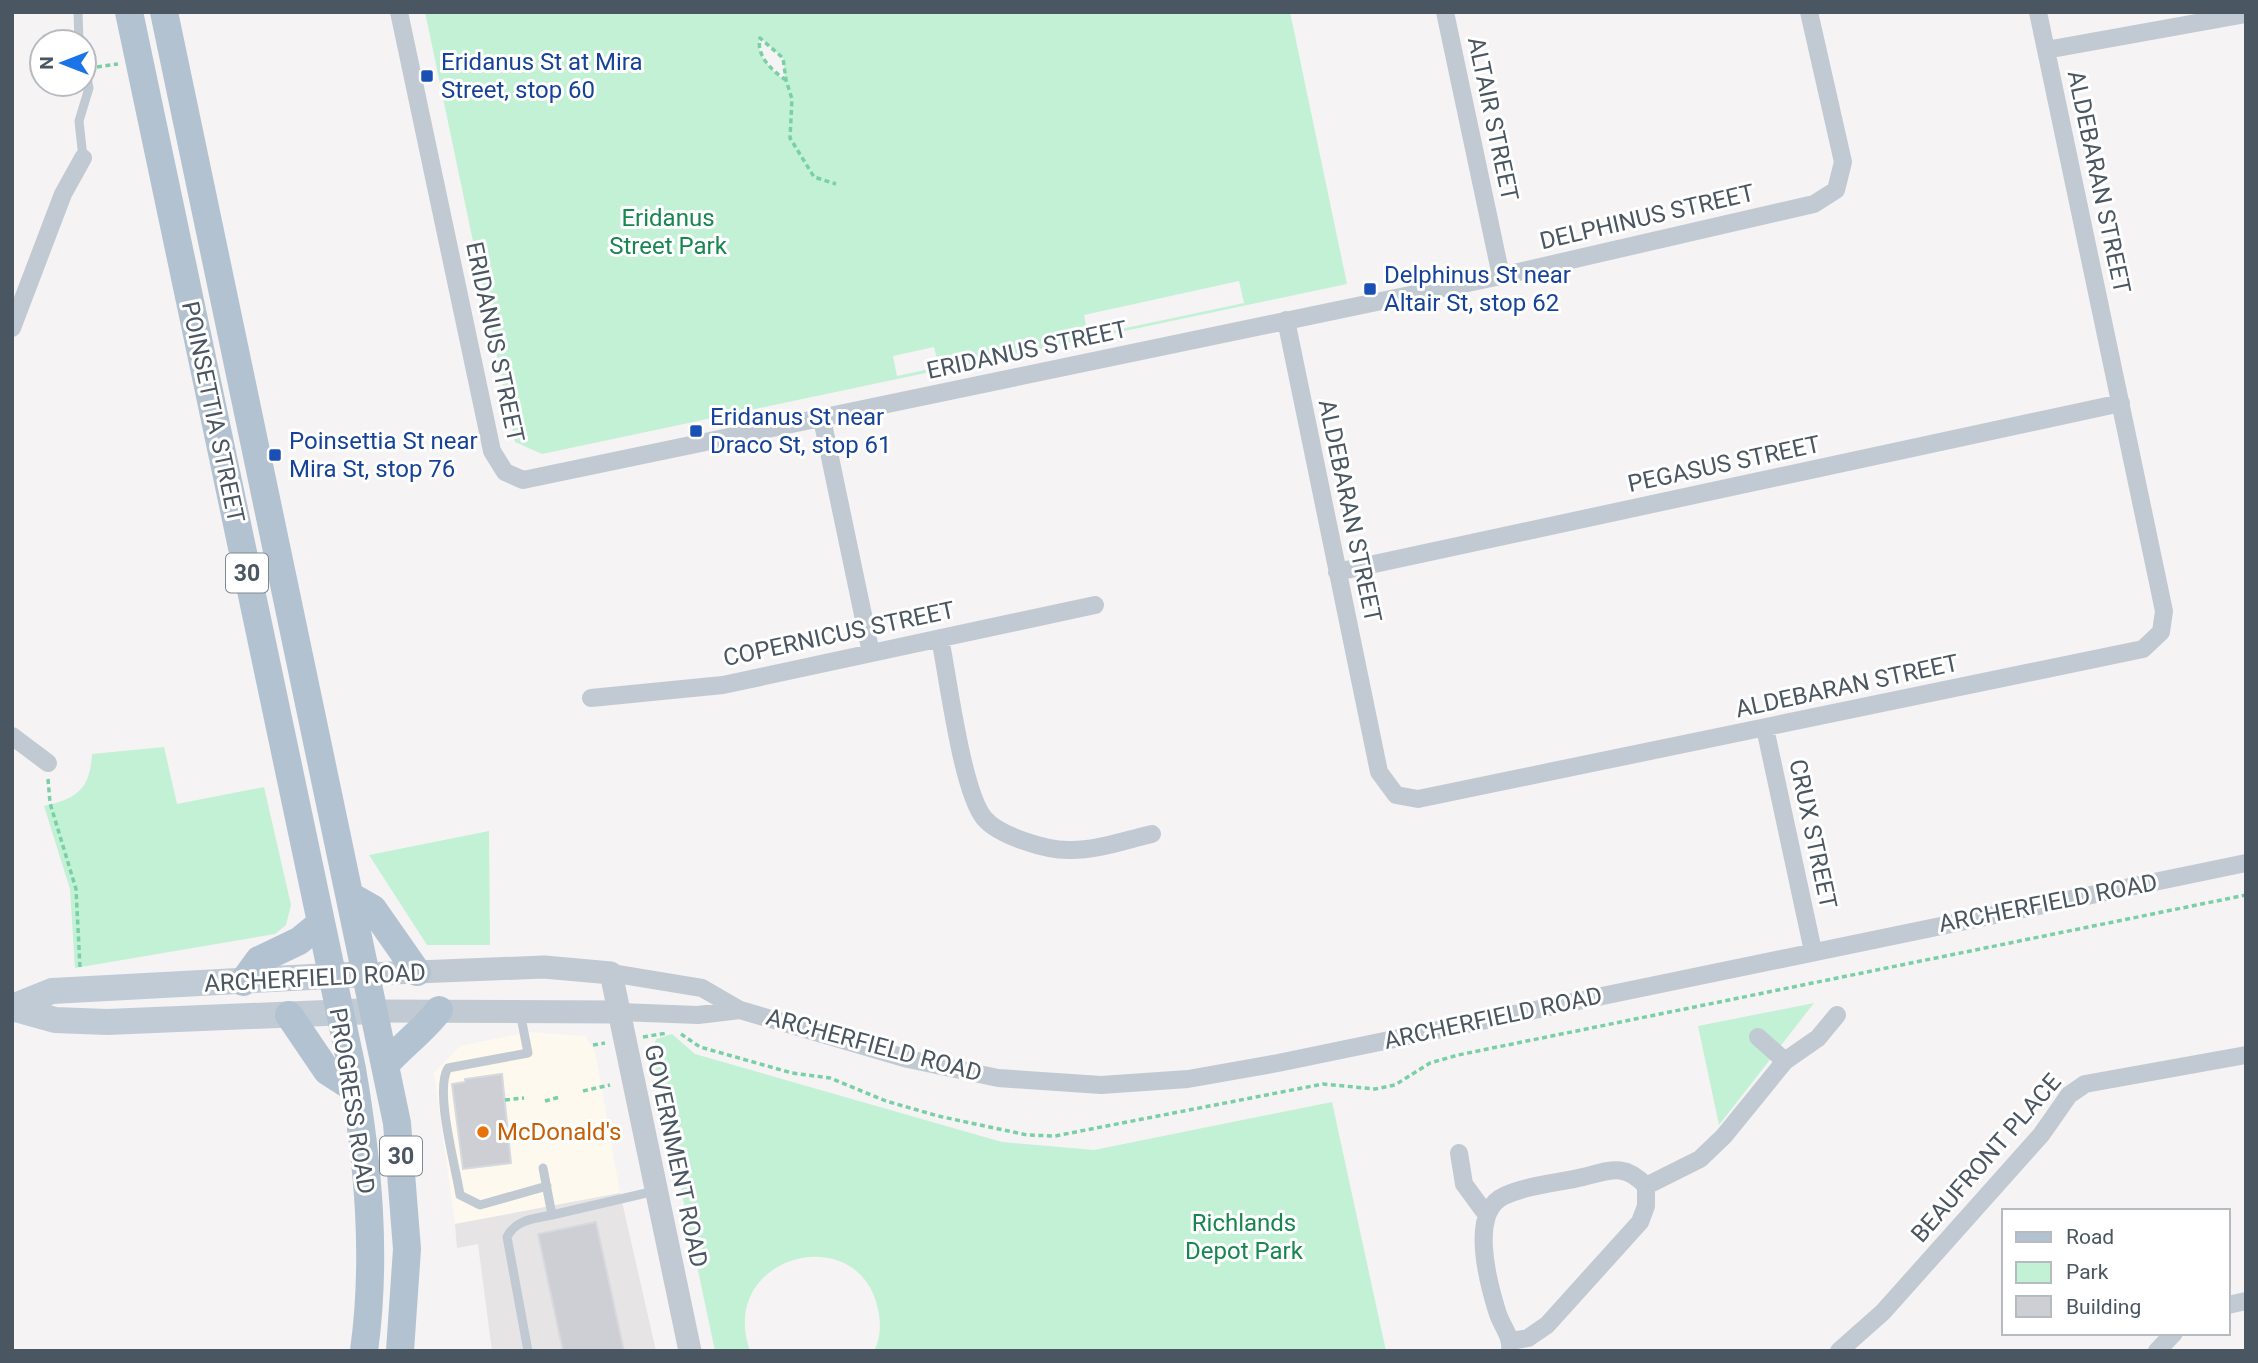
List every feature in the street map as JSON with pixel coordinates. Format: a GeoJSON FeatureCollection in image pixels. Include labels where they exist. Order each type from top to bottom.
{"type":"FeatureCollection","features":[{"type":"Feature","properties":{"kind":"main road","name":"POINSETTIA STREET"},"geometry":{"type":"LineString","coordinates":[[168,13],[366,974]]}},
{"type":"Feature","properties":{"kind":"main road","name":"POINSETTIA STREET"},"geometry":{"type":"LineString","coordinates":[[130,17],[332,977]]}},
{"type":"Feature","properties":{"kind":"main road"},"geometry":{"type":"LineString","coordinates":[[352,897],[373,909],[417,972]]}},
{"type":"Feature","properties":{"kind":"main road"},"geometry":{"type":"LineString","coordinates":[[243,982],[259,960],[299,941],[321,923]]}},
{"type":"Feature","properties":{"kind":"main road","name":"ARCHERFIELD ROAD"},"geometry":{"type":"LineString","coordinates":[[12,1007],[52,991],[366,974]]}},
{"type":"Feature","properties":{"kind":"main road","name":"PROGRESS ROAD"},"geometry":{"type":"LineString","coordinates":[[366,974],[398,1134],[406,1225],[401,1351]]}},
{"type":"Feature","properties":{"kind":"main road","name":"PROGRESS ROAD"},"geometry":{"type":"LineString","coordinates":[[332,977],[355,1089],[369,1207],[369,1292],[364,1351]]}},
{"type":"Feature","properties":{"kind":"main road","name":"ARCHERFIELD ROAD"},"geometry":{"type":"LineString","coordinates":[[12,1007],[55,1020],[107,1022],[373,1011]]}},
{"type":"Feature","properties":{"kind":"main road"},"geometry":{"type":"LineString","coordinates":[[385,1065],[404,1044],[422,1032],[439,1010]]}},
{"type":"Feature","properties":{"kind":"main road"},"geometry":{"type":"LineString","coordinates":[[289,1015],[327,1071],[355,1089]]}},
{"type":"Feature","properties":{"kind":"street","name":"ERIDANUS STREET"},"geometry":{"type":"LineString","coordinates":[[399,12],[492,451],[512,478],[535,480],[1286,320]]}},
{"type":"Feature","properties":{"kind":"street","name":"ALTAIR STREET"},"geometry":{"type":"LineString","coordinates":[[1445,12],[1501,276]]}},
{"type":"Feature","properties":{"kind":"street","name":"DELPHINUS STREET"},"geometry":{"type":"LineString","coordinates":[[1286,320],[1501,276],[1814,204],[1836,191],[1843,162],[1809,12]]}},
{"type":"Feature","properties":{"kind":"street","name":"ALDEBARAN STREET"},"geometry":{"type":"LineString","coordinates":[[1286,320],[1379,772],[1396,795],[1418,799],[2143,649],[2161,632],[2164,611],[2038,12]]}},
{"type":"Feature","properties":{"kind":"street"},"geometry":{"type":"LineString","coordinates":[[130,17],[168,13]]}},
{"type":"Feature","properties":{"kind":"street"},"geometry":{"type":"LineString","coordinates":[[2046,50],[2246,14]]}},
{"type":"Feature","properties":{"kind":"street"},"geometry":{"type":"LineString","coordinates":[[12,328],[64,194],[83,158]]}},
{"type":"Feature","properties":{"kind":"street","name":"PEGASUS STREET"},"geometry":{"type":"LineString","coordinates":[[1338,572],[2120,403]]}},
{"type":"Feature","properties":{"kind":"street"},"geometry":{"type":"LineString","coordinates":[[822,419],[871,653]]}},
{"type":"Feature","properties":{"kind":"street","name":"COPERNICUS STREET"},"geometry":{"type":"LineString","coordinates":[[591,698],[723,685],[1095,605]]}},
{"type":"Feature","properties":{"kind":"street"},"geometry":{"type":"LineString","coordinates":[[940,638],[971,796],[985,820],[1037,845],[1067,850],[1093,848],[1152,834]]}},
{"type":"Feature","properties":{"kind":"street","name":"CRUX STREET"},"geometry":{"type":"LineString","coordinates":[[1765,727],[1813,951]]}},
{"type":"Feature","properties":{"kind":"street"},"geometry":{"type":"LineString","coordinates":[[12,736],[48,763]]}},
{"type":"Feature","properties":{"kind":"street","name":"ARCHERFIELD ROAD"},"geometry":{"type":"LineString","coordinates":[[366,974],[544,967],[611,972],[702,988],[740,1010],[953,1070],[1040,1083],[1101,1085],[1188,1079],[1278,1063],[2246,863]]}},
{"type":"Feature","properties":{"kind":"street","name":"GOVERNMENT ROAD"},"geometry":{"type":"LineString","coordinates":[[611,972],[690,1351]]}},
{"type":"Feature","properties":{"kind":"street","name":"ARCHERFIELD ROAD"},"geometry":{"type":"LineString","coordinates":[[373,1011],[520,1010],[698,1015],[740,1010]]}},
{"type":"Feature","properties":{"kind":"street"},"geometry":{"type":"LineString","coordinates":[[1646,1186],[1700,1159],[1785,1061],[1818,1038],[1837,1015]]}},
{"type":"Feature","properties":{"kind":"street"},"geometry":{"type":"LineString","coordinates":[[1758,1037],[1785,1061]]}},
{"type":"Feature","properties":{"kind":"street","name":"BEAUFRONT PLACE"},"geometry":{"type":"LineString","coordinates":[[1839,1351],[1883,1312],[2041,1135],[2069,1095],[2085,1084],[2246,1055]]}},
{"type":"Feature","properties":{"kind":"street"},"geometry":{"type":"LineString","coordinates":[[1459,1153],[1464,1184],[1486,1214]]}},
{"type":"Feature","properties":{"kind":"street"},"geometry":{"type":"LineString","coordinates":[[1615,1169],[1634,1172],[1646,1186],[1646,1206],[1640,1222],[1547,1325],[1511,1346],[1497,1313],[1482,1237],[1486,1214],[1503,1196],[1615,1169]]}},
{"type":"Feature","properties":{"kind":"street"},"geometry":{"type":"LineString","coordinates":[[2157,1351],[2172,1335]]}},
{"type":"Feature","properties":{"kind":"lane"},"geometry":{"type":"LineString","coordinates":[[83,158],[79,121],[86,98]]}},
{"type":"Feature","properties":{"kind":"lane"},"geometry":{"type":"LineString","coordinates":[[520,1010],[528,1053],[448,1068],[443,1076],[444,1100],[460,1195],[480,1205],[547,1186]]}},
{"type":"Feature","properties":{"kind":"lane"},"geometry":{"type":"LineString","coordinates":[[543,1168],[552,1215]]}},
{"type":"Feature","properties":{"kind":"lane"},"geometry":{"type":"LineString","coordinates":[[528,1351],[507,1237],[512,1228],[520,1222],[657,1191]]}},
{"type":"Feature","properties":{"kind":"path"},"geometry":{"type":"LineString","coordinates":[[786,80],[769,66],[761,54],[760,38],[783,58],[792,99],[790,138],[814,177],[836,184]]}},
{"type":"Feature","properties":{"kind":"path"},"geometry":{"type":"LineString","coordinates":[[98,65],[120,64]]}},
{"type":"Feature","properties":{"kind":"path"},"geometry":{"type":"LineString","coordinates":[[48,763],[50,803],[76,889],[83,990]]}},
{"type":"Feature","properties":{"kind":"path"},"geometry":{"type":"LineString","coordinates":[[583,1091],[610,1085]]}},
{"type":"Feature","properties":{"kind":"path"},"geometry":{"type":"LineString","coordinates":[[545,1101],[560,1097]]}},
{"type":"Feature","properties":{"kind":"path"},"geometry":{"type":"LineString","coordinates":[[505,1100],[524,1098]]}},
{"type":"Feature","properties":{"kind":"shaded area"},"geometry":{"type":"Polygon","coordinates":[[[529,1032],[585,1036],[595,1051],[620,1193],[455,1224],[434,1073],[460,1046],[529,1032]]]}},
{"type":"Feature","properties":{"kind":"shaded area"},"geometry":{"type":"Polygon","coordinates":[[[620,1193],[656,1351],[492,1351],[478,1244],[457,1248],[455,1224],[620,1193]]]}},
{"type":"Feature","properties":{"kind":"green space","name":"Eridanus Street Park"},"geometry":{"type":"Polygon","coordinates":[[[425,12],[1290,12],[1347,284],[542,454],[515,442],[425,12]],[[760,38],[762,56],[785,80],[783,58],[760,38]],[[1239,281],[1084,315],[1088,336],[1244,303],[1239,281]],[[934,347],[893,356],[897,376],[939,367],[934,347]]]}},
{"type":"Feature","properties":{"kind":"green space"},"geometry":{"type":"Polygon","coordinates":[[[164,747],[177,804],[264,787],[291,905],[286,925],[275,934],[75,968],[70,889],[44,806],[65,800],[79,791],[88,776],[92,754],[164,747]]]}},
{"type":"Feature","properties":{"kind":"green space"},"geometry":{"type":"Polygon","coordinates":[[[489,831],[490,945],[427,945],[369,855],[489,831]]]}},
{"type":"Feature","properties":{"kind":"green space"},"geometry":{"type":"Polygon","coordinates":[[[1814,1003],[1719,1125],[1698,1026],[1814,1003]]]}},
{"type":"Feature","properties":{"kind":"green space","name":"Richlands Depot Park"},"geometry":{"type":"Polygon","coordinates":[[[672,1034],[695,1054],[1002,1142],[1094,1150],[1332,1102],[1386,1351],[874,1351],[880,1320],[866,1281],[845,1264],[820,1257],[794,1260],[771,1272],[753,1291],[745,1318],[750,1351],[715,1351],[652,1052],[656,1039],[672,1034]]]}},
{"type":"Feature","properties":{"kind":"building","name":"McDonald's"},"geometry":{"type":"Polygon","coordinates":[[[502,1074],[511,1163],[463,1169],[452,1084],[465,1082],[465,1079],[502,1074]]]}},
{"type":"Feature","properties":{"kind":"building"},"geometry":{"type":"Polygon","coordinates":[[[596,1222],[624,1351],[563,1351],[538,1234],[596,1222]]]}},
{"type":"Feature","properties":{"kind":"place","name":"Eridanus St at Mira Street, stop 60"},"geometry":{"type":"Point","coordinates":[427,76]}},
{"type":"Feature","properties":{"kind":"place","name":"Delphinus St near Altair St, stop 62"},"geometry":{"type":"Point","coordinates":[1370,289]}},
{"type":"Feature","properties":{"kind":"place","name":"Eridanus St near Draco St, stop 61"},"geometry":{"type":"Point","coordinates":[696,431]}},
{"type":"Feature","properties":{"kind":"place","name":"Poinsettia St near Mira St, stop 76"},"geometry":{"type":"Point","coordinates":[275,455]}},
{"type":"Feature","properties":{"kind":"place","name":"McDonald's"},"geometry":{"type":"Point","coordinates":[483,1132]}}]}
